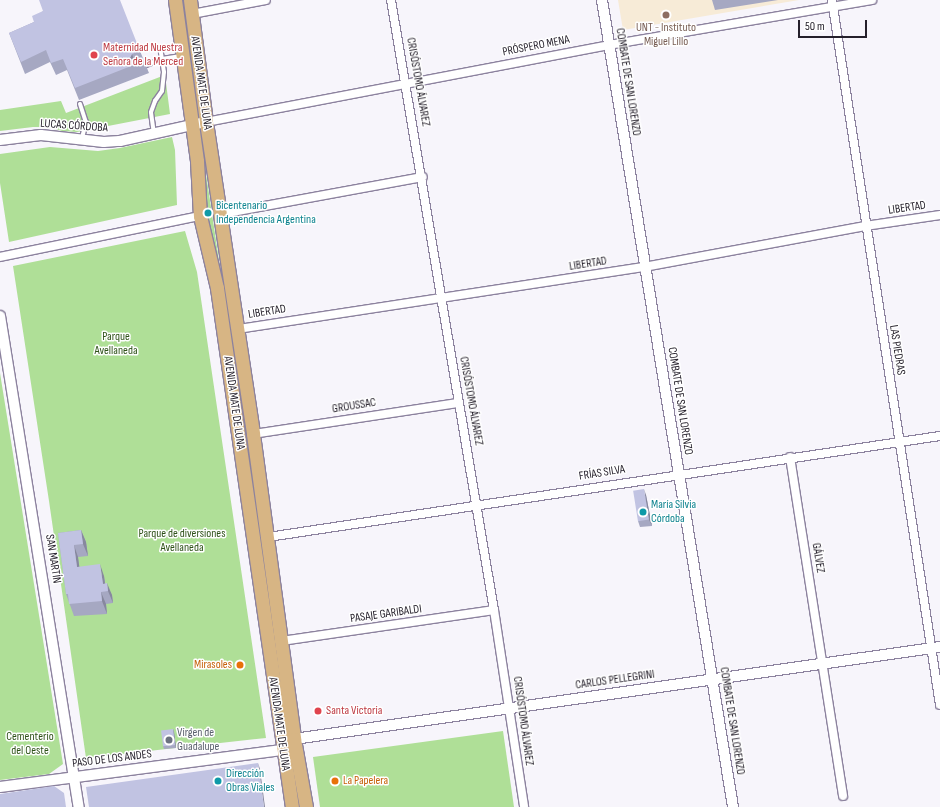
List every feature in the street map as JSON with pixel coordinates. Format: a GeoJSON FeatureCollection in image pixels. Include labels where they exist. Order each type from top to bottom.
{"type":"FeatureCollection","features":[{"type":"Feature","properties":{"kind":"main road","name":"AVENIDA MATE DE LUNA"},"geometry":{"type":"LineString","coordinates":[[175,0],[193,125],[200,216],[217,288],[282,750],[292,807]]}},
{"type":"Feature","properties":{"kind":"main road","name":"AVENIDA MATE DE LUNA"},"geometry":{"type":"LineString","coordinates":[[190,0],[206,122],[221,214],[268,537],[294,739],[306,807]]}},
{"type":"Feature","properties":{"kind":"street"},"geometry":{"type":"LineString","coordinates":[[192,14],[266,0]]}},
{"type":"Feature","properties":{"kind":"street","name":"CRISÓSTOMO ÁLVAREZ"},"geometry":{"type":"LineString","coordinates":[[391,0],[423,177],[494,610],[524,807]]}},
{"type":"Feature","properties":{"kind":"street","name":"COMBATE DE SAN LORENZO"},"geometry":{"type":"LineString","coordinates":[[602,0],[644,267],[733,807]]}},
{"type":"Feature","properties":{"kind":"street","name":"PRÓSPERO MENA"},"geometry":{"type":"LineString","coordinates":[[206,122],[406,82],[832,3],[872,0]]}},
{"type":"Feature","properties":{"kind":"street","name":"LAS PIEDRAS"},"geometry":{"type":"LineString","coordinates":[[832,3],[899,441],[936,647],[940,704]]}},
{"type":"Feature","properties":{"kind":"street","name":"LUCAS CÓRDOBA"},"geometry":{"type":"LineString","coordinates":[[0,140],[41,135],[82,138],[104,142],[120,141],[206,122]]}},
{"type":"Feature","properties":{"kind":"street"},"geometry":{"type":"LineString","coordinates":[[221,214],[423,177]]}},
{"type":"Feature","properties":{"kind":"street","name":"LIBERTAD"},"geometry":{"type":"LineString","coordinates":[[238,329],[644,267],[865,226],[940,215]]}},
{"type":"Feature","properties":{"kind":"street"},"geometry":{"type":"LineString","coordinates":[[0,257],[200,216]]}},
{"type":"Feature","properties":{"kind":"street","name":"SAN MARTÍN"},"geometry":{"type":"LineString","coordinates":[[0,316],[79,807]]}},
{"type":"Feature","properties":{"kind":"street","name":"GROUSSAC"},"geometry":{"type":"LineString","coordinates":[[253,434],[459,403]]}},
{"type":"Feature","properties":{"kind":"street","name":"FRÍAS SILVA"},"geometry":{"type":"LineString","coordinates":[[268,537],[476,504],[940,436]]}},
{"type":"Feature","properties":{"kind":"street","name":"GÁLVEZ"},"geometry":{"type":"LineString","coordinates":[[790,457],[843,796]]}},
{"type":"Feature","properties":{"kind":"street","name":"PASAJE GARIBALDI"},"geometry":{"type":"LineString","coordinates":[[282,641],[494,610]]}},
{"type":"Feature","properties":{"kind":"street","name":"CARLOS PELLEGRINI"},"geometry":{"type":"LineString","coordinates":[[294,739],[936,647]]}},
{"type":"Feature","properties":{"kind":"street"},"geometry":{"type":"LineString","coordinates":[[282,750],[294,739]]}},
{"type":"Feature","properties":{"kind":"street","name":"PASO DE LOS ANDES"},"geometry":{"type":"LineString","coordinates":[[0,787],[282,750]]}},
{"type":"Feature","properties":{"kind":"lane"},"geometry":{"type":"LineString","coordinates":[[154,134],[151,112],[155,101],[162,91],[164,72],[161,52]]}},
{"type":"Feature","properties":{"kind":"lane"},"geometry":{"type":"LineString","coordinates":[[138,69],[162,59],[183,55]]}},
{"type":"Feature","properties":{"kind":"lane"},"geometry":{"type":"LineString","coordinates":[[80,104],[86,122],[82,138]]}},
{"type":"Feature","properties":{"kind":"shaded area","name":"UNT - Instituto Miguel Lillo"},"geometry":{"type":"Polygon","coordinates":[[[618,0],[799,0],[623,30],[618,0]]]}},
{"type":"Feature","properties":{"kind":"green space"},"geometry":{"type":"Polygon","coordinates":[[[165,75],[170,114],[77,132],[62,131],[50,127],[33,127],[0,131],[0,110],[61,101],[66,113],[165,75]]]}},
{"type":"Feature","properties":{"kind":"green space"},"geometry":{"type":"Polygon","coordinates":[[[200,134],[223,287],[205,212],[200,134]]]}},
{"type":"Feature","properties":{"kind":"green space"},"geometry":{"type":"Polygon","coordinates":[[[172,137],[175,150],[177,205],[9,242],[0,183],[0,154],[50,147],[98,151],[172,137]]]}},
{"type":"Feature","properties":{"kind":"green space","name":"Parque Avellaneda"},"geometry":{"type":"Polygon","coordinates":[[[185,231],[197,272],[266,738],[86,758],[13,266],[185,231]]]}},
{"type":"Feature","properties":{"kind":"green space","name":"Cementerio del Oeste"},"geometry":{"type":"Polygon","coordinates":[[[0,373],[63,764],[49,774],[0,780],[0,373]]]}},
{"type":"Feature","properties":{"kind":"green space"},"geometry":{"type":"Polygon","coordinates":[[[503,731],[514,807],[320,807],[313,757],[503,731]]]}},
{"type":"Feature","properties":{"kind":"building","name":"Maternidad Nuestra Señora de la Merced"},"geometry":{"type":"Polygon","coordinates":[[[39,0],[120,0],[140,51],[132,54],[130,58],[134,61],[143,57],[144,61],[75,88],[63,59],[51,63],[46,50],[21,62],[9,33],[34,22],[32,16],[43,11],[39,0]]]}},
{"type":"Feature","properties":{"kind":"building","name":"María Silvia Córdoba"},"geometry":{"type":"Polygon","coordinates":[[[644,489],[649,520],[638,521],[633,491],[644,489]]]}},
{"type":"Feature","properties":{"kind":"building"},"geometry":{"type":"Polygon","coordinates":[[[81,530],[83,544],[74,545],[77,567],[100,564],[103,584],[107,583],[108,591],[101,592],[102,601],[69,604],[68,594],[66,594],[58,533],[81,530]]]}},
{"type":"Feature","properties":{"kind":"building","name":"Virgen de Guadalupe"},"geometry":{"type":"Polygon","coordinates":[[[173,729],[175,745],[163,746],[161,730],[173,729]]]}},
{"type":"Feature","properties":{"kind":"building","name":"Dirección Obras Viales"},"geometry":{"type":"Polygon","coordinates":[[[258,763],[264,807],[89,807],[86,787],[258,763]]]}},
{"type":"Feature","properties":{"kind":"building"},"geometry":{"type":"Polygon","coordinates":[[[54,786],[64,793],[66,807],[0,807],[0,794],[54,786]]]}},
{"type":"Feature","properties":{"kind":"place","name":"UNT - Instituto Miguel Lillo"},"geometry":{"type":"Point","coordinates":[666,15]}},
{"type":"Feature","properties":{"kind":"place","name":"Maternidad Nuestra Señora de la Merced"},"geometry":{"type":"Point","coordinates":[94,55]}},
{"type":"Feature","properties":{"kind":"place","name":"Bicentenario Independencia Argentina"},"geometry":{"type":"Point","coordinates":[208,213]}},
{"type":"Feature","properties":{"kind":"place","name":"María Silvia Córdoba"},"geometry":{"type":"Point","coordinates":[643,512]}},
{"type":"Feature","properties":{"kind":"place","name":"Mirasoles"},"geometry":{"type":"Point","coordinates":[240,665]}},
{"type":"Feature","properties":{"kind":"place","name":"Santa Victoria"},"geometry":{"type":"Point","coordinates":[318,711]}},
{"type":"Feature","properties":{"kind":"place","name":"Virgen de Guadalupe"},"geometry":{"type":"Point","coordinates":[169,740]}},
{"type":"Feature","properties":{"kind":"place","name":"Dirección Obras Viales"},"geometry":{"type":"Point","coordinates":[218,781]}},
{"type":"Feature","properties":{"kind":"place","name":"La Papelera"},"geometry":{"type":"Point","coordinates":[335,781]}},
{"type":"Feature","properties":{"kind":"park label","name":"Parque de diversiones Avellaneda"},"geometry":{"type":"Point","coordinates":[182,541]}}]}
